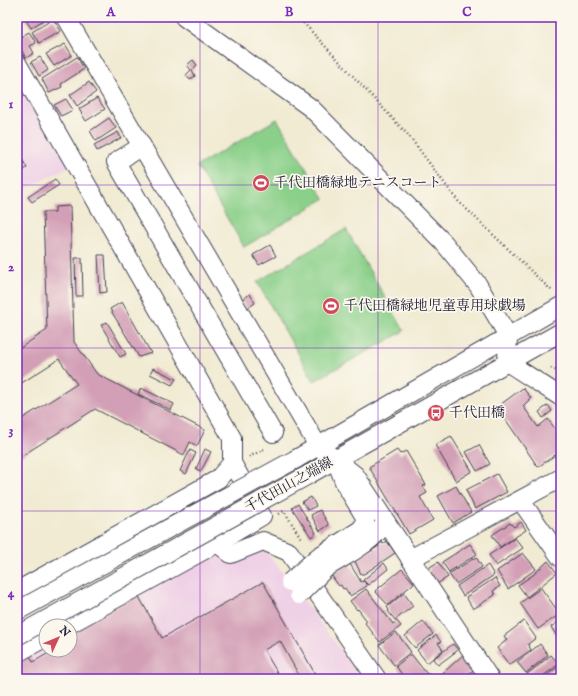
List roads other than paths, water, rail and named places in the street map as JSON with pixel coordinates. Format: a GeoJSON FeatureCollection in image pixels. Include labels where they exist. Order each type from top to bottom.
{"type":"FeatureCollection","features":[{"type":"Feature","properties":{"kind":"street"},"geometry":{"type":"LineString","coordinates":[[66,17],[318,446],[355,476],[490,679]]}},
{"type":"Feature","properties":{"kind":"street"},"geometry":{"type":"LineString","coordinates":[[184,17],[311,108],[444,243],[478,285],[508,336],[507,362],[561,397]]}},
{"type":"Feature","properties":{"kind":"street"},"geometry":{"type":"LineString","coordinates":[[17,63],[232,438],[232,462],[262,516],[217,543],[78,619]]}},
{"type":"Feature","properties":{"kind":"street"},"geometry":{"type":"LineString","coordinates":[[142,146],[116,162],[273,433]]}},
{"type":"Feature","properties":{"kind":"street","name":"千代田山之端線"},"geometry":{"type":"LineString","coordinates":[[17,611],[296,459],[528,324],[558,301]]}},
{"type":"Feature","properties":{"kind":"street","name":"千代田山之端線"},"geometry":{"type":"LineString","coordinates":[[17,636],[557,334]]}},
{"type":"Feature","properties":{"kind":"street"},"geometry":{"type":"LineString","coordinates":[[294,588],[365,524],[365,517],[345,484],[335,459]]}},
{"type":"Feature","properties":{"kind":"street"},"geometry":{"type":"LineString","coordinates":[[17,591],[218,479],[232,462]]}},
{"type":"Feature","properties":{"kind":"street"},"geometry":{"type":"LineString","coordinates":[[410,559],[521,501],[561,478]]}},
{"type":"Feature","properties":{"kind":"street"},"geometry":{"type":"LineString","coordinates":[[521,501],[561,558]]}},
{"type":"Feature","properties":{"kind":"street"},"geometry":{"type":"LineString","coordinates":[[322,562],[368,543],[386,522]]}},
{"type":"Feature","properties":{"kind":"street"},"geometry":{"type":"LineString","coordinates":[[217,543],[232,554],[263,541],[289,552],[377,679]]}},
{"type":"Feature","properties":{"kind":"street"},"geometry":{"type":"LineString","coordinates":[[17,653],[38,641]]}},
{"type":"Feature","properties":{"kind":"place","name":"千代田橋緑地テニスコート"},"geometry":{"type":"Point","coordinates":[261,183]}},
{"type":"Feature","properties":{"kind":"place","name":"千代田橋緑地児童専用球戯場"},"geometry":{"type":"Point","coordinates":[331,306]}},
{"type":"Feature","properties":{"kind":"place","name":"千代田橋"},"geometry":{"type":"Point","coordinates":[436,413]}}]}
